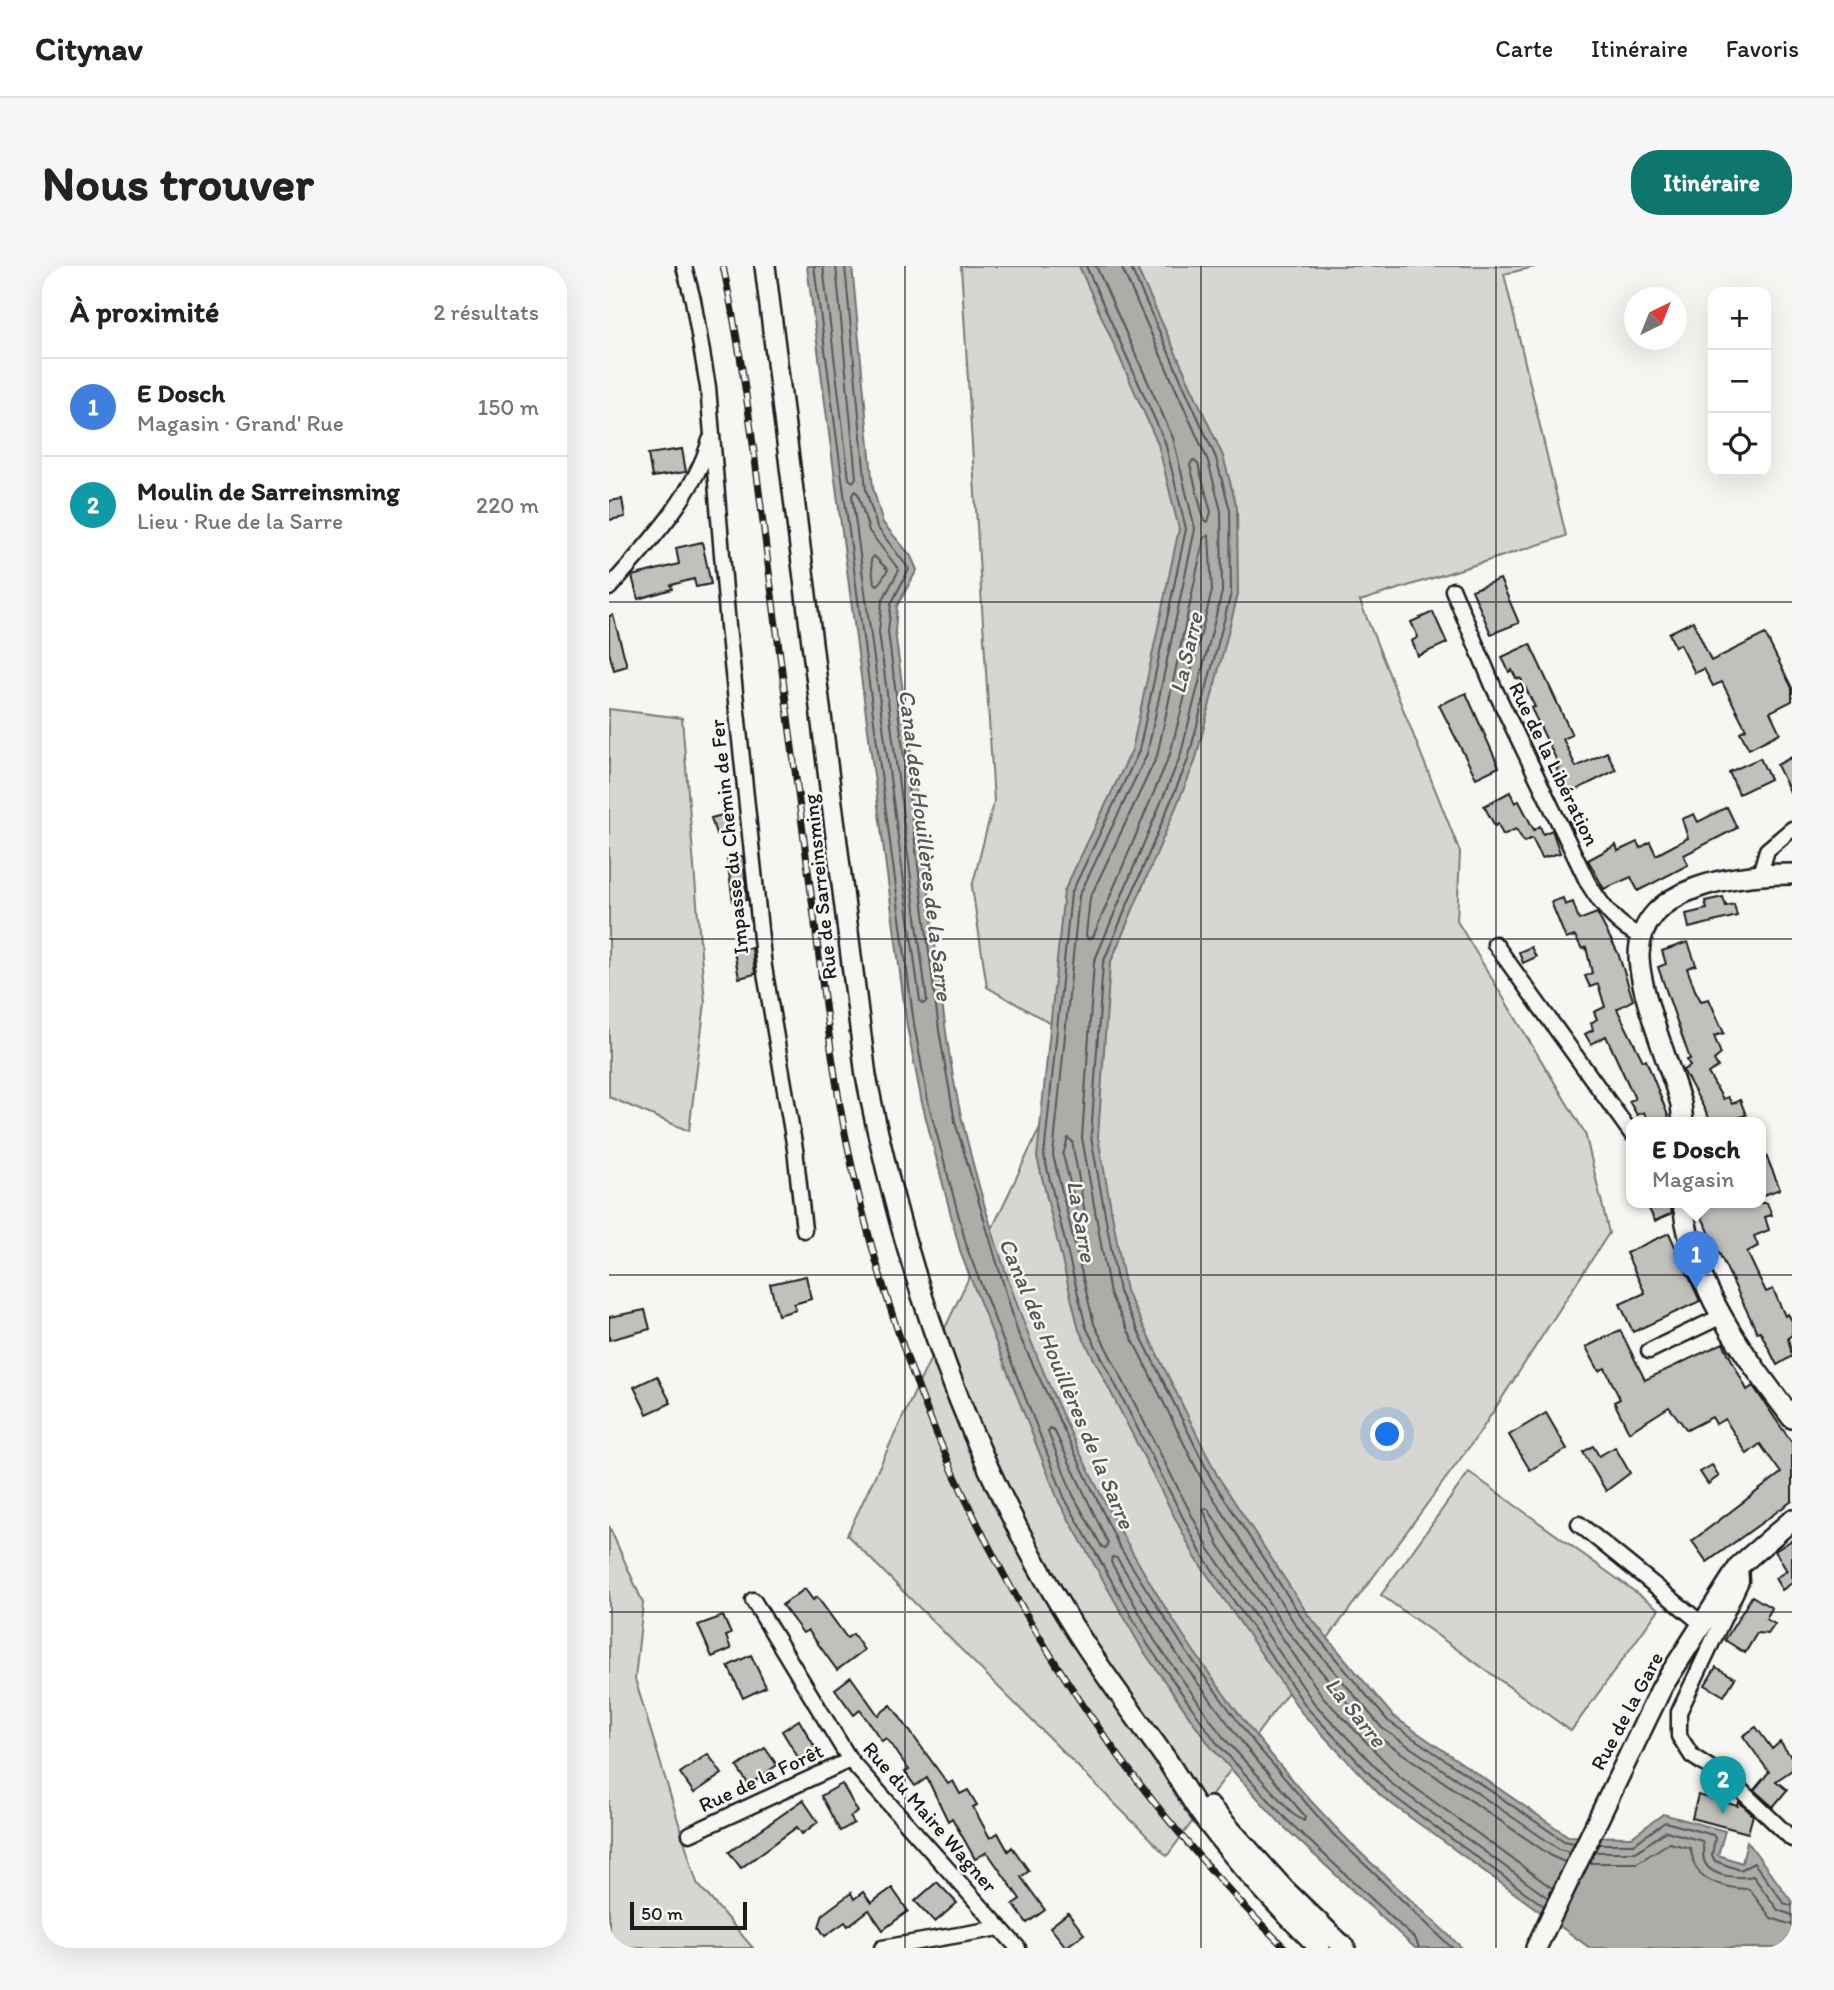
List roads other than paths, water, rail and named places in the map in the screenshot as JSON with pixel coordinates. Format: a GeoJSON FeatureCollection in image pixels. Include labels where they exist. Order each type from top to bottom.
{"type":"FeatureCollection","features":[{"type":"Feature","properties":{"kind":"street","name":"Impasse du Chemin de Fer"},"geometry":{"type":"LineString","coordinates":[[684,266],[703,354],[764,967],[795,1149],[804,1230]]}},
{"type":"Feature","properties":{"kind":"street","name":"Rue de Sarreinsming"},"geometry":{"type":"LineString","coordinates":[[765,266],[866,1076],[889,1187],[919,1292],[953,1385],[996,1485],[1073,1626],[1167,1760]]}},
{"type":"Feature","properties":{"kind":"street"},"geometry":{"type":"LineString","coordinates":[[609,588],[684,494],[701,466],[710,439]]}},
{"type":"Feature","properties":{"kind":"street","name":"Rue de la Libération"},"geometry":{"type":"LineString","coordinates":[[1453,590],[1494,688],[1588,883],[1604,909],[1625,929],[1642,937]]}},
{"type":"Feature","properties":{"kind":"street"},"geometry":{"type":"LineString","coordinates":[[1760,874],[1767,850],[1792,829]]}},
{"type":"Feature","properties":{"kind":"street"},"geometry":{"type":"LineString","coordinates":[[1682,1117],[1681,1104],[1644,986],[1639,956],[1642,937],[1656,912],[1679,894],[1712,882],[1760,874],[1792,874]]}},
{"type":"Feature","properties":{"kind":"street"},"geometry":{"type":"LineString","coordinates":[[1495,944],[1626,1126]]}},
{"type":"Feature","properties":{"kind":"street"},"geometry":{"type":"LineString","coordinates":[[1684,1208],[1697,1265],[1721,1316],[1747,1358],[1792,1418]]}},
{"type":"Feature","properties":{"kind":"street"},"geometry":{"type":"LineString","coordinates":[[1649,1352],[1721,1316]]}},
{"type":"Feature","properties":{"kind":"street","name":"Rue de la Gare"},"geometry":{"type":"LineString","coordinates":[[1536,1948],[1662,1687],[1740,1565],[1792,1520]]}},
{"type":"Feature","properties":{"kind":"street"},"geometry":{"type":"LineString","coordinates":[[1579,1524],[1701,1623]]}},
{"type":"Feature","properties":{"kind":"street"},"geometry":{"type":"LineString","coordinates":[[1740,1565],[1741,1581],[1679,1712],[1679,1736],[1692,1756],[1732,1782],[1792,1839]]}},
{"type":"Feature","properties":{"kind":"street","name":"Rue du Maire Wagner"},"geometry":{"type":"LineString","coordinates":[[753,1600],[850,1760],[1018,1948]]}},
{"type":"Feature","properties":{"kind":"street","name":"Rue de la Forêt"},"geometry":{"type":"LineString","coordinates":[[691,1834],[850,1760]]}},
{"type":"Feature","properties":{"kind":"street"},"geometry":{"type":"LineString","coordinates":[[1167,1760],[1206,1820],[1255,1880],[1320,1948]]}},
{"type":"Feature","properties":{"kind":"street"},"geometry":{"type":"LineString","coordinates":[[1167,1760],[1285,1890],[1345,1948]]}},
{"type":"Feature","properties":{"kind":"street"},"geometry":{"type":"LineString","coordinates":[[882,1948],[1000,1928]]}},
{"type":"Feature","properties":{"kind":"water"},"geometry":{"type":"Polygon","coordinates":[[[807,266],[852,266],[873,488],[883,523],[911,556],[917,570],[897,606],[895,631],[944,1017],[963,1124],[989,1220],[1021,1315],[1060,1409],[1104,1501],[1155,1590],[1211,1675],[1272,1756],[1338,1830],[1462,1948],[1415,1948],[1283,1826],[1211,1747],[1142,1649],[1059,1502],[961,1254],[922,1103],[907,1026],[807,266]]]}},
{"type":"Feature","properties":{"kind":"water","name":"La Sarre"},"geometry":{"type":"Polygon","coordinates":[[[1079,266],[1136,266],[1223,456],[1237,508],[1238,594],[1195,762],[1110,964],[1098,1137],[1126,1291],[1217,1475],[1309,1616],[1393,1716],[1568,1836],[1632,1837],[1663,1814],[1725,1831],[1718,1855],[1742,1863],[1747,1841],[1792,1902],[1792,1948],[1590,1948],[1381,1796],[1302,1713],[1195,1557],[1079,1330],[1037,1157],[1064,891],[1132,750],[1179,529],[1158,444],[1079,266]]]}},
{"type":"Feature","properties":{"kind":"railway"},"geometry":{"type":"LineString","coordinates":[[723,266],[749,414],[823,993],[840,1105],[872,1248],[908,1361],[952,1469],[1003,1574],[1063,1674],[1130,1770],[1204,1862],[1285,1948]]}},
{"type":"Feature","properties":{"kind":"place","name":"E Dosch"},"geometry":{"type":"Point","coordinates":[1696,1289]}},
{"type":"Feature","properties":{"kind":"place","name":"Moulin de Sarreinsming"},"geometry":{"type":"Point","coordinates":[1723,1814]}},
{"type":"Feature","properties":{"kind":"water label","name":"Canal des Houillères de la Sarre"},"geometry":{"type":"Point","coordinates":[926,845]}},
{"type":"Feature","properties":{"kind":"water label","name":"Canal des Houillères de la Sarre"},"geometry":{"type":"Point","coordinates":[1067,1383]}}]}
